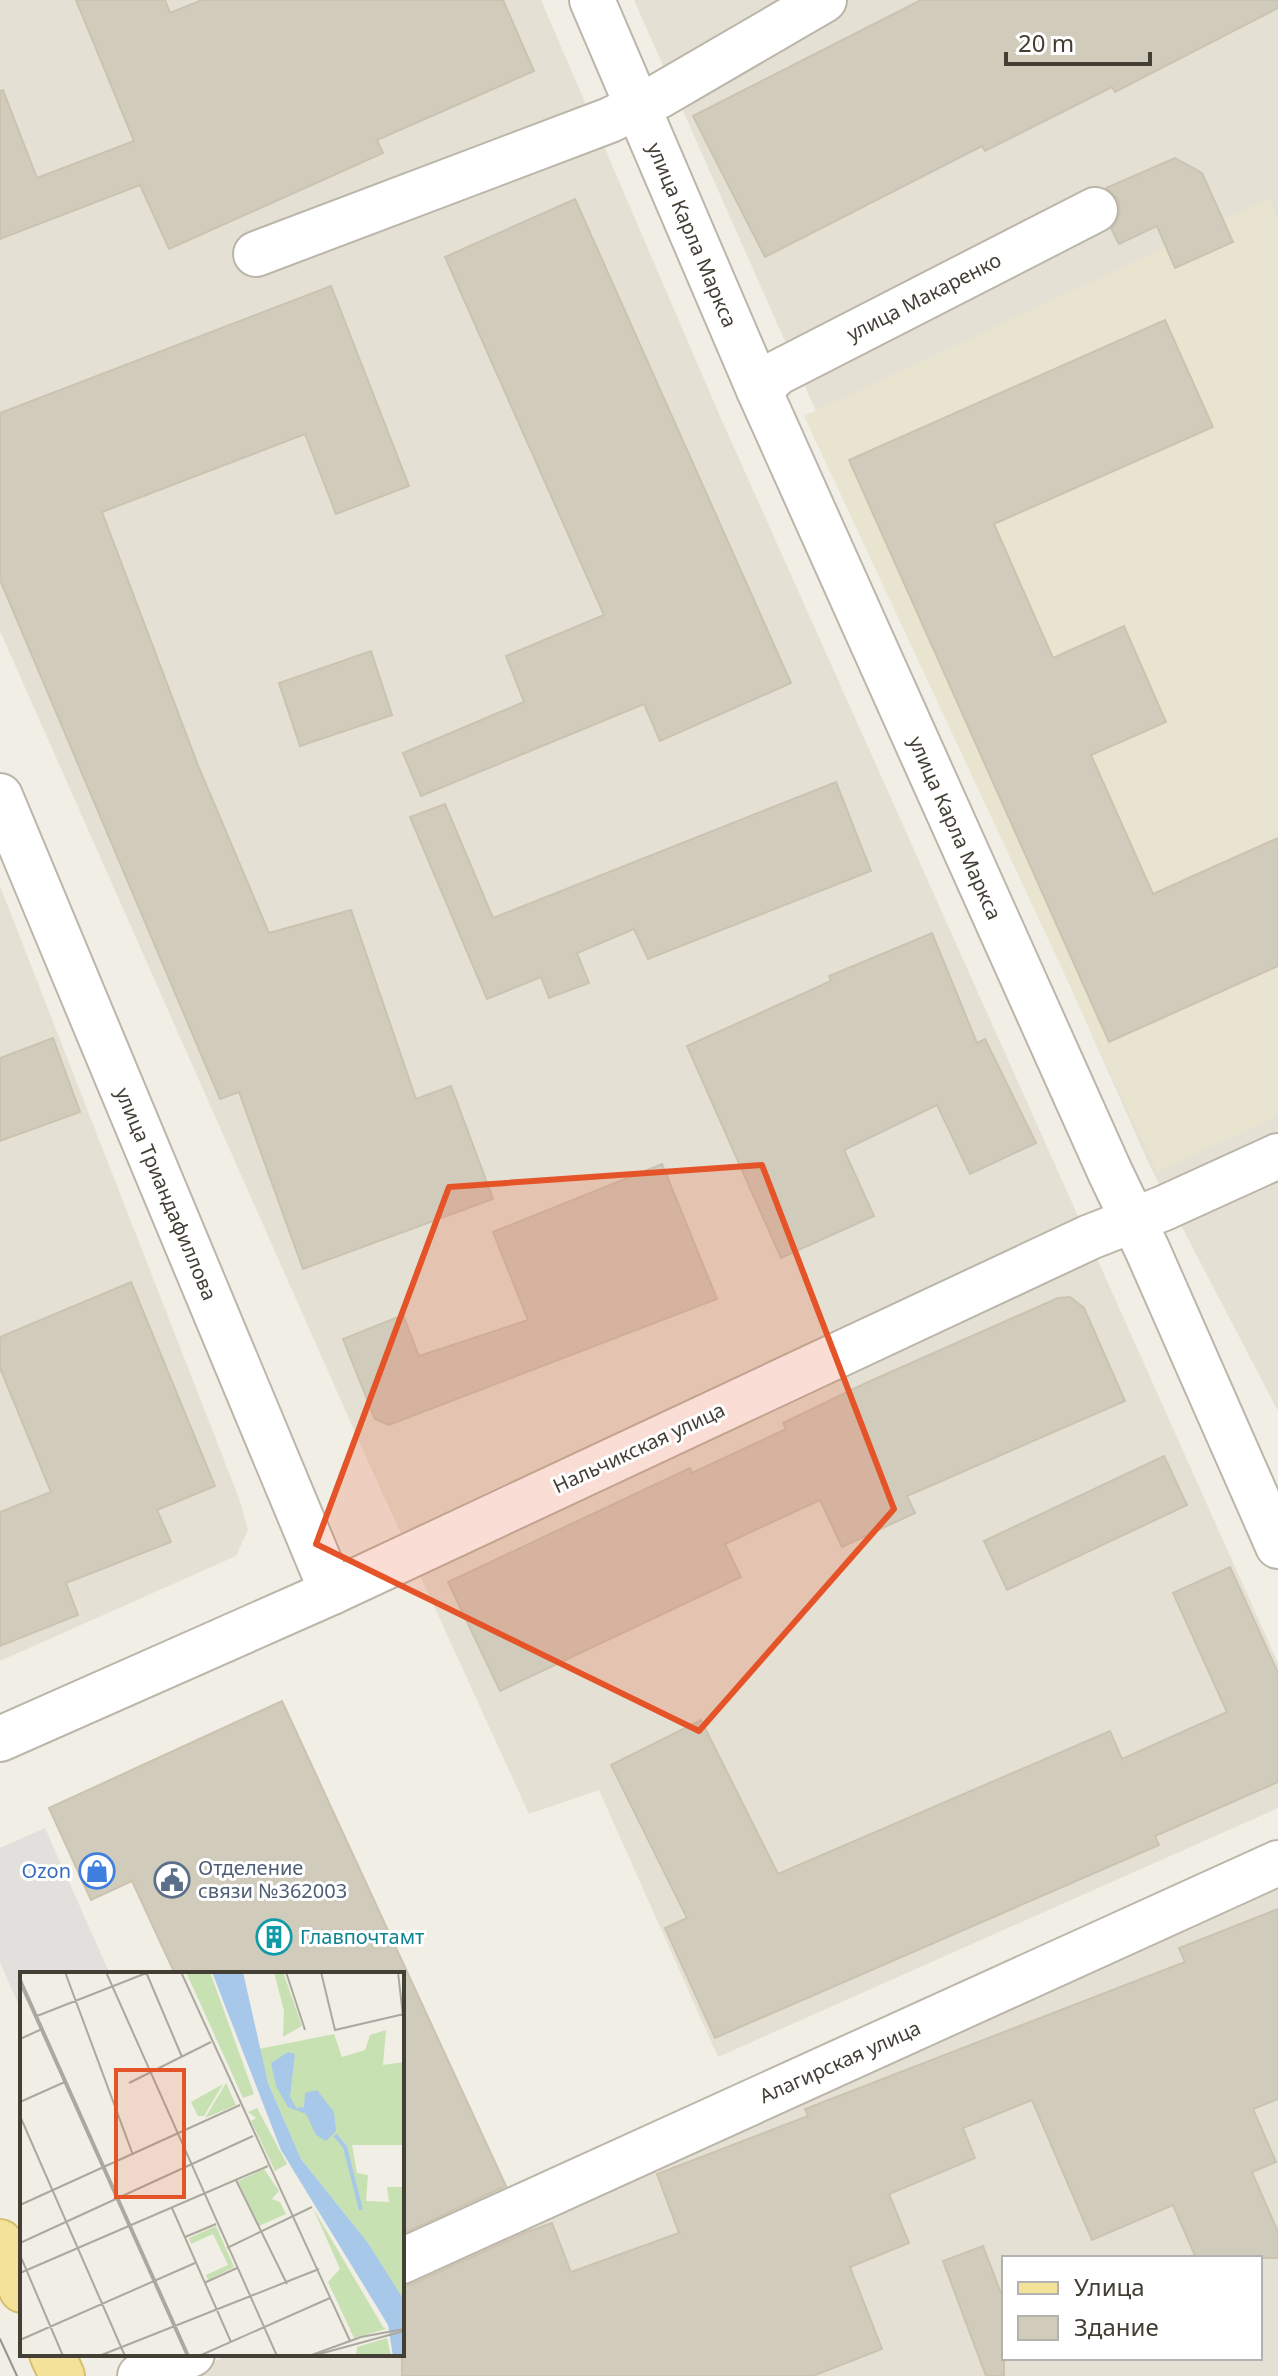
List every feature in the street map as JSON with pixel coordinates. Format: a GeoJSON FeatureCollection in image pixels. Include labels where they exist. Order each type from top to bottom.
{"type":"FeatureCollection","features":[{"type":"Feature","properties":{"kind":"main road"},"geometry":{"type":"LineString","coordinates":[[0,2242],[20,2286]]}},
{"type":"Feature","properties":{"kind":"main road"},"geometry":{"type":"LineString","coordinates":[[53,2356],[62,2376]]}},
{"type":"Feature","properties":{"kind":"street","name":"улица Карла Маркса"},"geometry":{"type":"LineString","coordinates":[[592,0],[759,390],[1278,1546]]}},
{"type":"Feature","properties":{"kind":"street"},"geometry":{"type":"LineString","coordinates":[[256,254],[610,120],[659,96],[824,0]]}},
{"type":"Feature","properties":{"kind":"street","name":"улица Макаренко"},"geometry":{"type":"LineString","coordinates":[[759,390],[777,373],[1095,210]]}},
{"type":"Feature","properties":{"kind":"street","name":"улица Триандафиллова"},"geometry":{"type":"LineString","coordinates":[[0,796],[332,1592]]}},
{"type":"Feature","properties":{"kind":"street","name":"Нальчикская улица"},"geometry":{"type":"LineString","coordinates":[[0,1739],[332,1592],[1076,1244],[1278,1156]]}},
{"type":"Feature","properties":{"kind":"street","name":"Алагирская улица"},"geometry":{"type":"LineString","coordinates":[[404,2260],[1278,1863]]}},
{"type":"Feature","properties":{"kind":"street"},"geometry":{"type":"LineString","coordinates":[[140,2376],[187,2356]]}},
{"type":"Feature","properties":{"kind":"highlighted area"},"geometry":{"type":"Polygon","coordinates":[[[762,1165],[894,1509],[699,1731],[316,1544],[449,1187],[762,1165]]]}},
{"type":"Feature","properties":{"kind":"shaded area"},"geometry":{"type":"Polygon","coordinates":[[[0,0],[541,0],[719,414],[1278,1663],[1278,1808],[718,2057],[599,1790],[529,1814],[370,1466],[0,631],[0,0]]]}},
{"type":"Feature","properties":{"kind":"shaded area"},"geometry":{"type":"Polygon","coordinates":[[[634,0],[1278,0],[1278,1411],[1150,1166],[634,0]]]}},
{"type":"Feature","properties":{"kind":"shaded area"},"geometry":{"type":"Polygon","coordinates":[[[1269,199],[1278,218],[1278,1116],[1157,1172],[804,416],[1269,199]]]}},
{"type":"Feature","properties":{"kind":"shaded area"},"geometry":{"type":"Polygon","coordinates":[[[0,886],[240,1501],[248,1530],[236,1556],[0,1661],[0,886]]]}},
{"type":"Feature","properties":{"kind":"shaded area"},"geometry":{"type":"Polygon","coordinates":[[[45,1828],[109,1972],[20,1972],[20,2008],[0,1962],[0,1848],[45,1828]]]}},
{"type":"Feature","properties":{"kind":"shaded area"},"geometry":{"type":"Polygon","coordinates":[[[1278,1862],[1278,2376],[188,2374],[227,2356],[404,2356],[404,2273],[1278,1862]]]}},
{"type":"Feature","properties":{"kind":"building"},"geometry":{"type":"Polygon","coordinates":[[[76,0],[165,0],[170,13],[202,0],[503,0],[534,71],[377,140],[383,153],[169,249],[140,185],[0,239],[0,91],[3,90],[37,178],[134,141],[76,0]]]}},
{"type":"Feature","properties":{"kind":"building"},"geometry":{"type":"Polygon","coordinates":[[[921,0],[1278,0],[1278,8],[1115,92],[1112,87],[985,151],[982,146],[765,257],[693,116],[921,0]]]}},
{"type":"Feature","properties":{"kind":"building"},"geometry":{"type":"Polygon","coordinates":[[[1175,158],[1202,173],[1233,242],[1175,268],[1157,226],[1119,244],[1111,228],[1120,212],[1118,199],[1106,188],[1175,158]]]}},
{"type":"Feature","properties":{"kind":"building"},"geometry":{"type":"Polygon","coordinates":[[[575,199],[791,683],[660,741],[644,704],[421,796],[403,753],[524,702],[506,656],[604,615],[445,257],[575,199]]]}},
{"type":"Feature","properties":{"kind":"building"},"geometry":{"type":"Polygon","coordinates":[[[331,286],[409,486],[336,514],[305,434],[102,512],[199,768],[269,933],[351,910],[416,1099],[451,1086],[493,1199],[303,1269],[239,1092],[220,1099],[0,580],[0,413],[331,286]]]}},
{"type":"Feature","properties":{"kind":"building"},"geometry":{"type":"Polygon","coordinates":[[[1165,320],[1213,427],[994,524],[1053,658],[1124,626],[1166,722],[1091,755],[1153,894],[1278,838],[1278,966],[1109,1042],[849,460],[1165,320]]]}},
{"type":"Feature","properties":{"kind":"building"},"geometry":{"type":"Polygon","coordinates":[[[371,651],[392,715],[300,746],[279,683],[371,651]]]}},
{"type":"Feature","properties":{"kind":"building"},"geometry":{"type":"Polygon","coordinates":[[[836,782],[871,871],[648,959],[634,929],[577,953],[589,983],[549,998],[541,977],[487,999],[410,817],[445,804],[493,918],[836,782]]]}},
{"type":"Feature","properties":{"kind":"building"},"geometry":{"type":"Polygon","coordinates":[[[932,933],[977,1043],[985,1039],[1036,1143],[970,1174],[937,1105],[844,1150],[874,1216],[781,1258],[687,1046],[831,981],[829,976],[932,933]]]}},
{"type":"Feature","properties":{"kind":"building"},"geometry":{"type":"Polygon","coordinates":[[[53,1038],[80,1112],[0,1141],[0,1058],[53,1038]]]}},
{"type":"Feature","properties":{"kind":"building"},"geometry":{"type":"Polygon","coordinates":[[[662,1164],[717,1299],[389,1425],[375,1419],[343,1339],[403,1315],[419,1356],[528,1320],[493,1232],[662,1164]]]}},
{"type":"Feature","properties":{"kind":"building"},"geometry":{"type":"Polygon","coordinates":[[[131,1282],[215,1486],[157,1510],[171,1542],[66,1583],[78,1615],[0,1646],[0,1512],[51,1492],[0,1368],[0,1337],[131,1282]]]}},
{"type":"Feature","properties":{"kind":"building"},"geometry":{"type":"Polygon","coordinates":[[[1070,1297],[1084,1308],[1125,1401],[907,1496],[915,1513],[842,1547],[820,1500],[725,1544],[741,1577],[500,1691],[448,1582],[690,1468],[692,1473],[786,1429],[783,1423],[866,1383],[1058,1298],[1070,1297]]]}},
{"type":"Feature","properties":{"kind":"building"},"geometry":{"type":"Polygon","coordinates":[[[1164,1456],[1187,1505],[1007,1590],[984,1541],[1164,1456]]]}},
{"type":"Feature","properties":{"kind":"building"},"geometry":{"type":"Polygon","coordinates":[[[1230,1567],[1278,1673],[1278,1782],[1155,1836],[1159,1845],[715,2038],[665,1928],[687,1918],[611,1765],[701,1720],[778,1874],[1110,1731],[1122,1759],[1227,1712],[1173,1593],[1230,1567]]]}},
{"type":"Feature","properties":{"kind":"building","name":"Главпочтамт"},"geometry":{"type":"Polygon","coordinates":[[[282,1701],[506,2186],[404,2233],[404,1972],[174,1972],[132,1881],[91,1900],[49,1808],[282,1701]]]}},
{"type":"Feature","properties":{"kind":"building"},"geometry":{"type":"Polygon","coordinates":[[[1278,1909],[1278,2099],[1253,2109],[1276,2162],[1252,2172],[1278,2232],[1278,2258],[1195,2256],[1173,2205],[1092,2240],[1032,2100],[963,2128],[975,2158],[889,2194],[909,2243],[850,2267],[882,2349],[813,2376],[402,2376],[404,2286],[552,2223],[571,2272],[679,2233],[657,2174],[808,2116],[805,2109],[1185,1962],[1179,1948],[1278,1909]]]}},
{"type":"Feature","properties":{"kind":"building"},"geometry":{"type":"Polygon","coordinates":[[[983,2246],[1002,2296],[1004,2376],[986,2376],[943,2261],[983,2246]]]}},
{"type":"Feature","properties":{"kind":"tram line"},"geometry":{"type":"LineString","coordinates":[[0,2339],[17,2376]]}},
{"type":"Feature","properties":{"kind":"place","name":"Ozon"},"geometry":{"type":"Point","coordinates":[97,1871]}},
{"type":"Feature","properties":{"kind":"place","name":"Отделение связи №362003"},"geometry":{"type":"Point","coordinates":[172,1880]}},
{"type":"Feature","properties":{"kind":"place","name":"Главпочтамт"},"geometry":{"type":"Point","coordinates":[274,1937]}}]}
